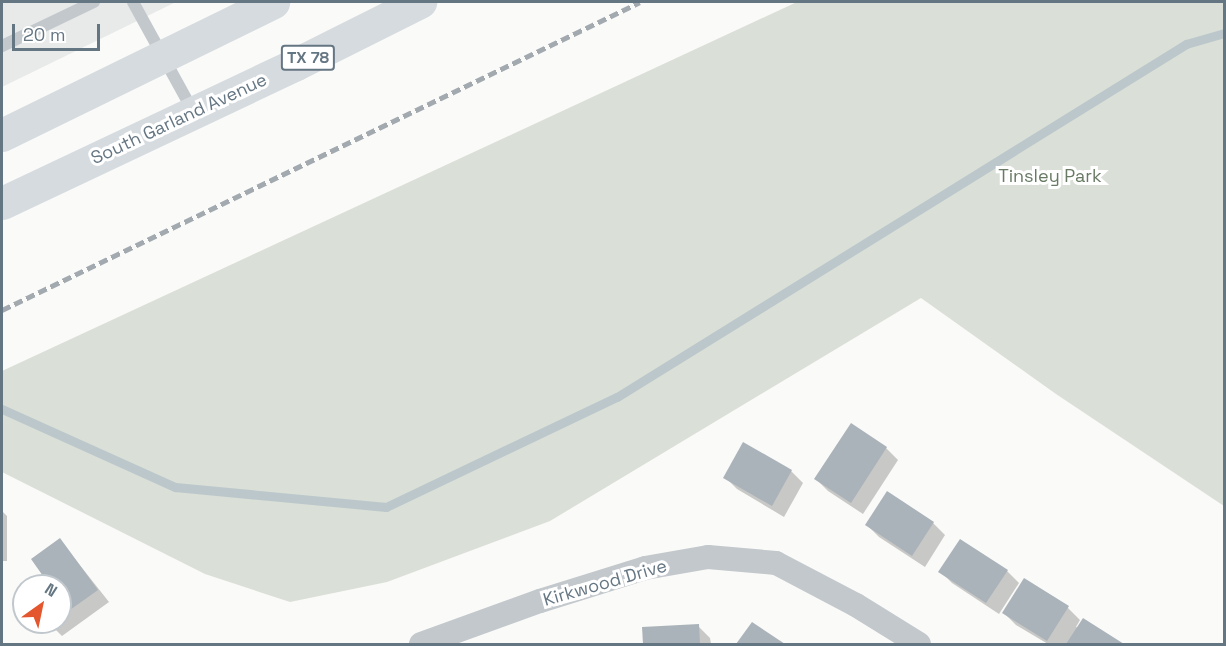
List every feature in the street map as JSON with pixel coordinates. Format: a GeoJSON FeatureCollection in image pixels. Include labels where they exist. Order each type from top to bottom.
{"type":"FeatureCollection","features":[{"type":"Feature","properties":{"kind":"main road"},"geometry":{"type":"LineString","coordinates":[[2,135],[273,2]]}},
{"type":"Feature","properties":{"kind":"main road","name":"South Garland Avenue"},"geometry":{"type":"LineString","coordinates":[[2,202],[420,2]]}},
{"type":"Feature","properties":{"kind":"street","name":"Kirkwood Drive"},"geometry":{"type":"LineString","coordinates":[[421,645],[540,601],[645,568],[708,557],[776,563],[856,605],[919,645]]}},
{"type":"Feature","properties":{"kind":"lane"},"geometry":{"type":"LineString","coordinates":[[2,46],[94,2]]}},
{"type":"Feature","properties":{"kind":"lane"},"geometry":{"type":"LineString","coordinates":[[133,2],[194,112]]}},
{"type":"Feature","properties":{"kind":"shaded area"},"geometry":{"type":"Polygon","coordinates":[[[2,2],[176,2],[2,87],[2,2]]]}},
{"type":"Feature","properties":{"kind":"green space","name":"Tinsley Park"},"geometry":{"type":"Polygon","coordinates":[[[797,2],[1224,2],[1224,506],[1056,394],[921,298],[550,521],[387,582],[290,602],[205,574],[2,472],[2,371],[797,2]]]}},
{"type":"Feature","properties":{"kind":"building"},"geometry":{"type":"Polygon","coordinates":[[[851,423],[887,447],[851,503],[814,479],[851,423]]]}},
{"type":"Feature","properties":{"kind":"building"},"geometry":{"type":"Polygon","coordinates":[[[743,442],[792,470],[772,506],[723,478],[743,442]]]}},
{"type":"Feature","properties":{"kind":"building"},"geometry":{"type":"Polygon","coordinates":[[[887,491],[934,522],[912,556],[865,525],[887,491]]]}},
{"type":"Feature","properties":{"kind":"building"},"geometry":{"type":"Polygon","coordinates":[[[60,538],[98,590],[72,608],[72,574],[42,574],[31,559],[60,538]]]}},
{"type":"Feature","properties":{"kind":"building"},"geometry":{"type":"Polygon","coordinates":[[[960,539],[1008,570],[986,603],[938,572],[960,539]]]}},
{"type":"Feature","properties":{"kind":"building"},"geometry":{"type":"Polygon","coordinates":[[[1024,578],[1069,606],[1047,641],[1002,613],[1024,578]]]}},
{"type":"Feature","properties":{"kind":"building"},"geometry":{"type":"Polygon","coordinates":[[[1083,618],[1124,644],[1066,644],[1083,618]]]}},
{"type":"Feature","properties":{"kind":"building"},"geometry":{"type":"Polygon","coordinates":[[[752,622],[785,644],[736,644],[752,622]]]}},
{"type":"Feature","properties":{"kind":"building"},"geometry":{"type":"Polygon","coordinates":[[[699,624],[700,644],[643,644],[642,627],[699,624]]]}},
{"type":"Feature","properties":{"kind":"waterway"},"geometry":{"type":"LineString","coordinates":[[2,409],[175,487],[386,507],[617,397],[1186,44],[1224,33]]}},
{"type":"Feature","properties":{"kind":"railway"},"geometry":{"type":"LineString","coordinates":[[2,310],[640,2]]}}]}
